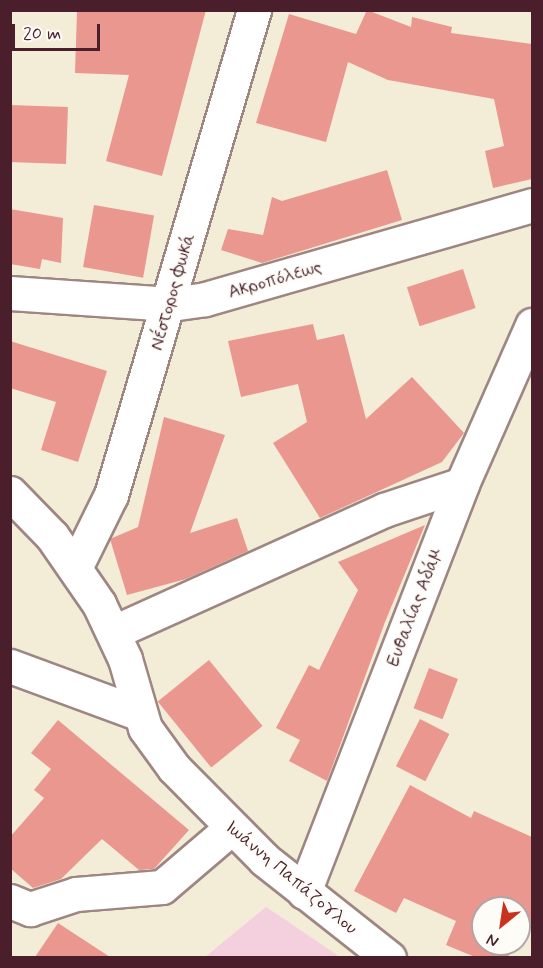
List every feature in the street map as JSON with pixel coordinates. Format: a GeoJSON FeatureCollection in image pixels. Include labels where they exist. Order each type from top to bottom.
{"type":"FeatureCollection","features":[{"type":"Feature","properties":{"kind":"street","name":"Νέστορος Φωκά"},"geometry":{"type":"LineString","coordinates":[[76,566],[108,503],[171,304],[254,10]]}},
{"type":"Feature","properties":{"kind":"street","name":"Ακροπόλεως"},"geometry":{"type":"LineString","coordinates":[[10,293],[171,304],[234,293],[532,205]]}},
{"type":"Feature","properties":{"kind":"street","name":"Ευθαλίας Αδάμ"},"geometry":{"type":"LineString","coordinates":[[304,892],[462,484],[532,324]]}},
{"type":"Feature","properties":{"kind":"street"},"geometry":{"type":"LineString","coordinates":[[114,633],[384,510],[462,484]]}},
{"type":"Feature","properties":{"kind":"street","name":"Ιωάννη Παπάζογλου"},"geometry":{"type":"LineString","coordinates":[[10,493],[76,566],[114,633],[138,713],[174,768],[230,829],[304,892],[389,957]]}},
{"type":"Feature","properties":{"kind":"street"},"geometry":{"type":"LineString","coordinates":[[10,666],[138,713]]}},
{"type":"Feature","properties":{"kind":"street"},"geometry":{"type":"LineString","coordinates":[[10,901],[30,909],[82,893],[162,887],[230,829]]}},
{"type":"Feature","properties":{"kind":"shaded area"},"geometry":{"type":"Polygon","coordinates":[[[266,907],[290,923],[340,957],[205,957],[266,907]]]}},
{"type":"Feature","properties":{"kind":"building"},"geometry":{"type":"Polygon","coordinates":[[[77,10],[206,10],[162,176],[106,161],[129,75],[75,73],[77,10]]]}},
{"type":"Feature","properties":{"kind":"building"},"geometry":{"type":"Polygon","coordinates":[[[367,10],[411,27],[412,17],[452,27],[451,33],[532,44],[532,179],[493,188],[485,151],[504,146],[494,99],[388,80],[348,62],[326,142],[256,123],[289,14],[356,34],[367,10]]]}},
{"type":"Feature","properties":{"kind":"building"},"geometry":{"type":"Polygon","coordinates":[[[10,105],[68,107],[66,164],[10,162],[10,105]]]}},
{"type":"Feature","properties":{"kind":"building"},"geometry":{"type":"Polygon","coordinates":[[[387,170],[402,220],[262,263],[221,250],[228,229],[263,235],[272,197],[282,201],[387,170]]]}},
{"type":"Feature","properties":{"kind":"building"},"geometry":{"type":"Polygon","coordinates":[[[94,205],[154,216],[143,278],[83,267],[94,205]]]}},
{"type":"Feature","properties":{"kind":"building"},"geometry":{"type":"Polygon","coordinates":[[[10,209],[63,218],[61,263],[42,259],[40,269],[10,264],[10,209]]]}},
{"type":"Feature","properties":{"kind":"building"},"geometry":{"type":"Polygon","coordinates":[[[463,269],[476,308],[420,326],[407,287],[463,269]]]}},
{"type":"Feature","properties":{"kind":"building"},"geometry":{"type":"Polygon","coordinates":[[[313,324],[317,340],[344,334],[366,419],[412,377],[464,433],[442,462],[320,518],[273,443],[307,422],[298,384],[241,397],[228,341],[313,324]]]}},
{"type":"Feature","properties":{"kind":"building"},"geometry":{"type":"Polygon","coordinates":[[[10,341],[107,371],[78,462],[41,450],[56,402],[10,388],[10,341]]]}},
{"type":"Feature","properties":{"kind":"building"},"geometry":{"type":"Polygon","coordinates":[[[164,417],[225,435],[190,533],[237,518],[248,551],[186,579],[127,595],[110,539],[138,527],[164,417]]]}},
{"type":"Feature","properties":{"kind":"building"},"geometry":{"type":"Polygon","coordinates":[[[425,525],[385,622],[327,781],[289,761],[300,740],[276,728],[309,665],[319,670],[358,590],[338,562],[425,525]]]}},
{"type":"Feature","properties":{"kind":"building"},"geometry":{"type":"Polygon","coordinates":[[[209,660],[262,726],[211,768],[158,702],[209,660]]]}},
{"type":"Feature","properties":{"kind":"building"},"geometry":{"type":"Polygon","coordinates":[[[429,668],[458,679],[443,719],[414,708],[429,668]]]}},
{"type":"Feature","properties":{"kind":"building"},"geometry":{"type":"Polygon","coordinates":[[[420,719],[449,734],[425,781],[396,766],[420,719]]]}},
{"type":"Feature","properties":{"kind":"building"},"geometry":{"type":"Polygon","coordinates":[[[58,720],[189,830],[154,869],[139,870],[102,839],[61,879],[33,888],[10,868],[10,837],[44,798],[34,790],[51,769],[31,753],[58,720]]]}},
{"type":"Feature","properties":{"kind":"building"},"geometry":{"type":"Polygon","coordinates":[[[410,785],[471,818],[474,811],[532,837],[532,925],[531,896],[471,896],[471,955],[446,945],[456,921],[404,898],[396,913],[354,891],[410,785]]]}},
{"type":"Feature","properties":{"kind":"building"},"geometry":{"type":"Polygon","coordinates":[[[58,923],[110,957],[35,957],[58,923]]]}},
{"type":"Feature","properties":{"kind":"building"},"geometry":{"type":"Polygon","coordinates":[[[473,956],[508,956],[508,957],[473,956]]]}}]}
